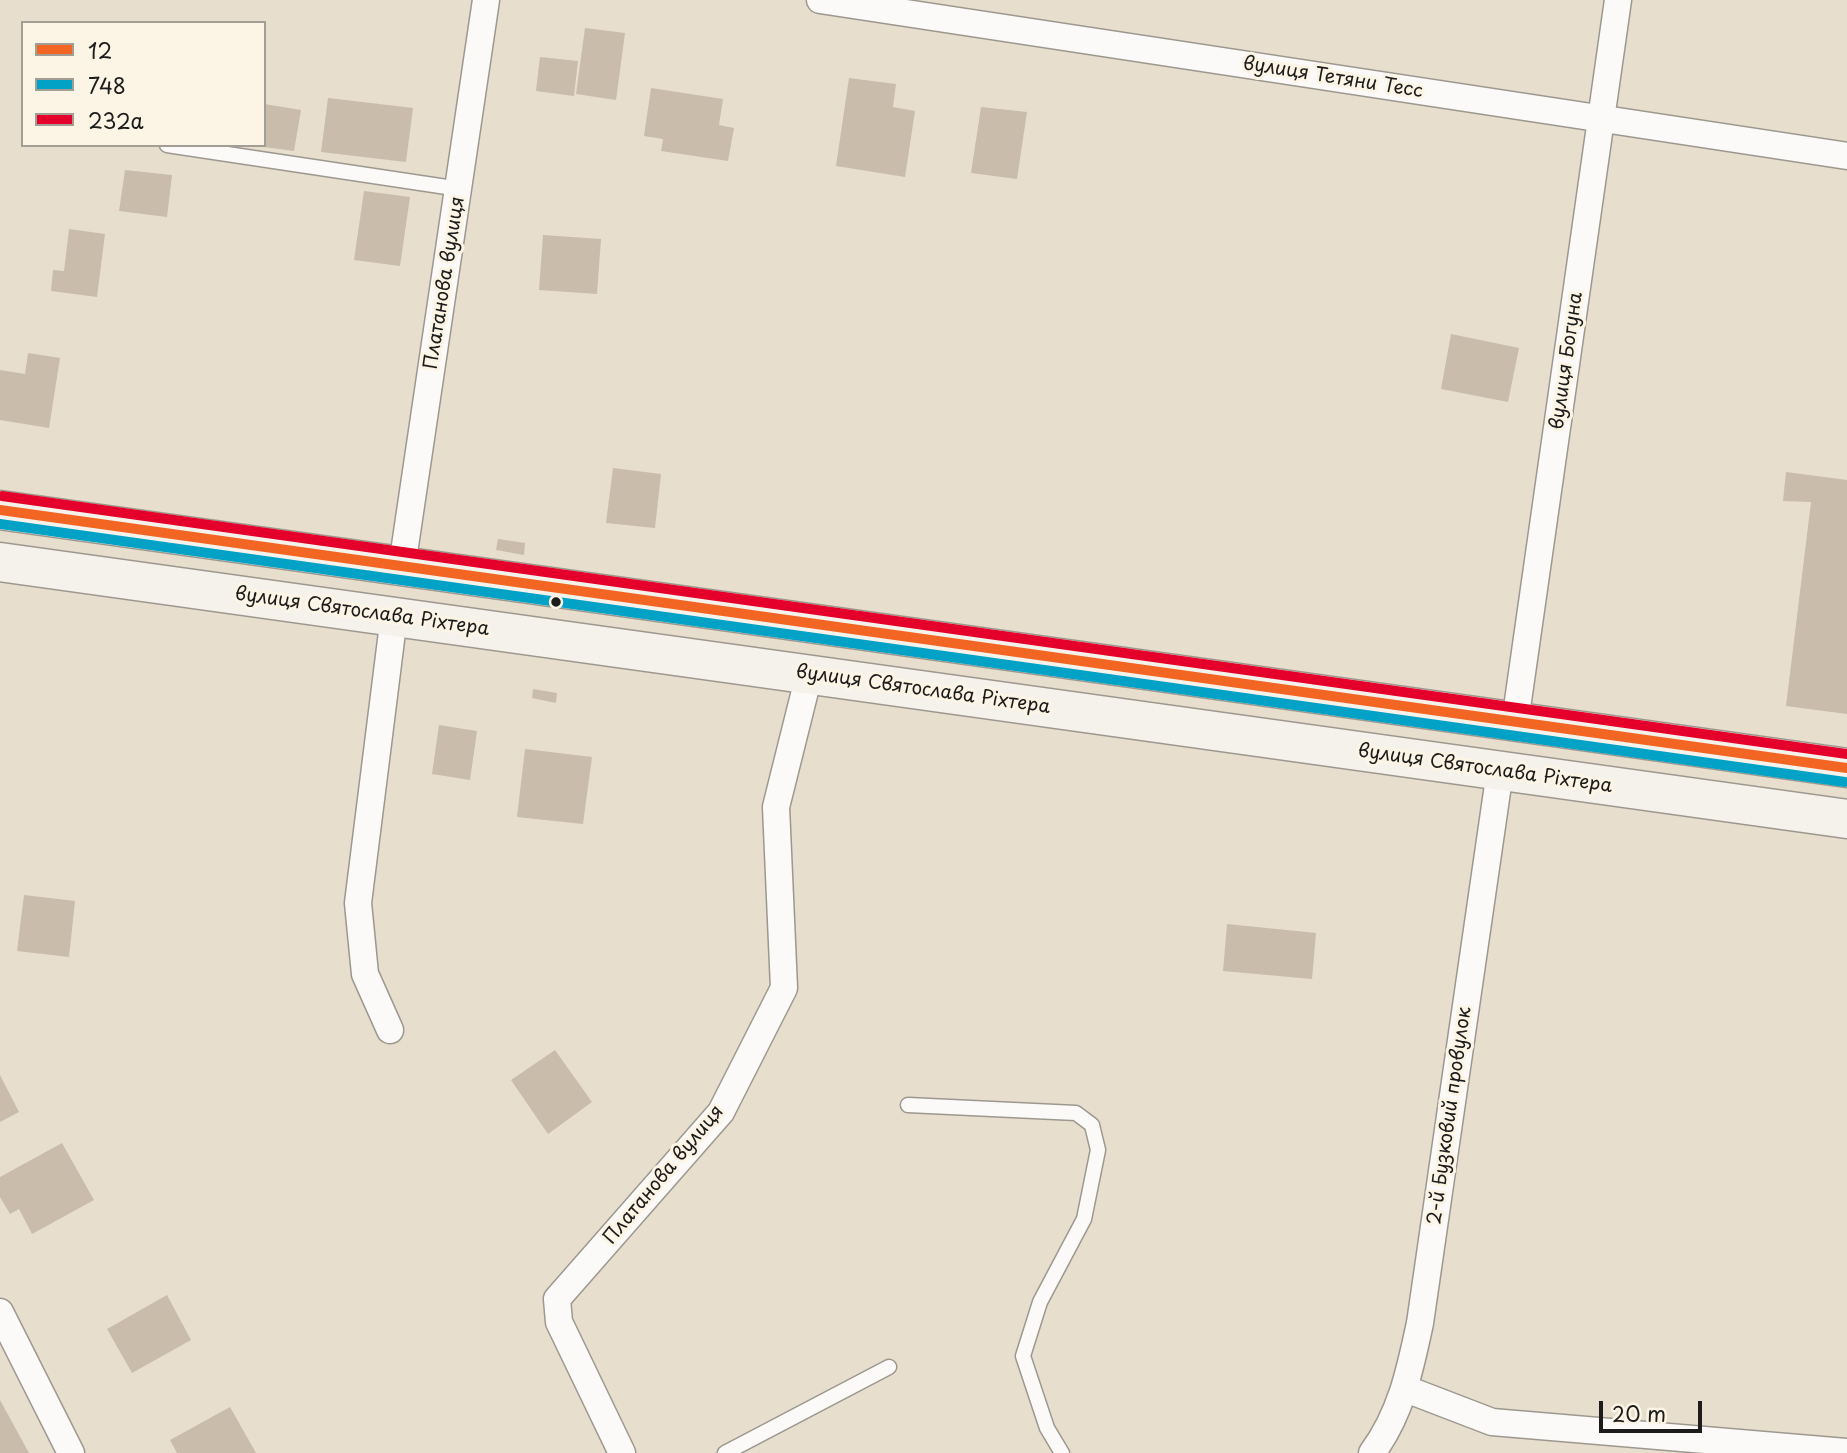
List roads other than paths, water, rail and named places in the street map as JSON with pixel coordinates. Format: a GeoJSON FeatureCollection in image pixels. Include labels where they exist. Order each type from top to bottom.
{"type":"FeatureCollection","features":[{"type":"Feature","properties":{"kind":"main road"},"geometry":{"type":"LineString","coordinates":[[0,510],[1847,768]]}},
{"type":"Feature","properties":{"kind":"main road","name":"вулиця Святослава Ріхтера"},"geometry":{"type":"LineString","coordinates":[[0,562],[1847,819]]}},
{"type":"Feature","properties":{"kind":"street","name":"Платанова вулиця"},"geometry":{"type":"LineString","coordinates":[[402,566],[486,0]]}},
{"type":"Feature","properties":{"kind":"street","name":"вулиця Тетяни Тесс"},"geometry":{"type":"LineString","coordinates":[[820,0],[1847,156]]}},
{"type":"Feature","properties":{"kind":"street","name":"вулиця Богуна"},"geometry":{"type":"LineString","coordinates":[[1516,722],[1618,0]]}},
{"type":"Feature","properties":{"kind":"street"},"geometry":{"type":"LineString","coordinates":[[390,1030],[365,974],[358,903],[394,616]]}},
{"type":"Feature","properties":{"kind":"street","name":"Платанова вулиця"},"geometry":{"type":"LineString","coordinates":[[622,1453],[559,1322],[557,1299],[721,1112],[784,988],[776,807],[809,675]]}},
{"type":"Feature","properties":{"kind":"street","name":"2-й Бузковий провулок"},"geometry":{"type":"LineString","coordinates":[[1372,1453],[1383,1438],[1406,1389],[1420,1323],[1500,771]]}},
{"type":"Feature","properties":{"kind":"street"},"geometry":{"type":"LineString","coordinates":[[0,1312],[71,1453]]}},
{"type":"Feature","properties":{"kind":"street"},"geometry":{"type":"LineString","coordinates":[[1406,1389],[1492,1422],[1847,1452]]}},
{"type":"Feature","properties":{"kind":"lane"},"geometry":{"type":"LineString","coordinates":[[180,147],[460,189]]}},
{"type":"Feature","properties":{"kind":"lane"},"geometry":{"type":"LineString","coordinates":[[908,1105],[1076,1113],[1092,1125],[1098,1150],[1084,1219],[1040,1302],[1023,1356],[1046,1428],[1062,1453]]}},
{"type":"Feature","properties":{"kind":"lane"},"geometry":{"type":"LineString","coordinates":[[724,1453],[889,1367]]}}]}
